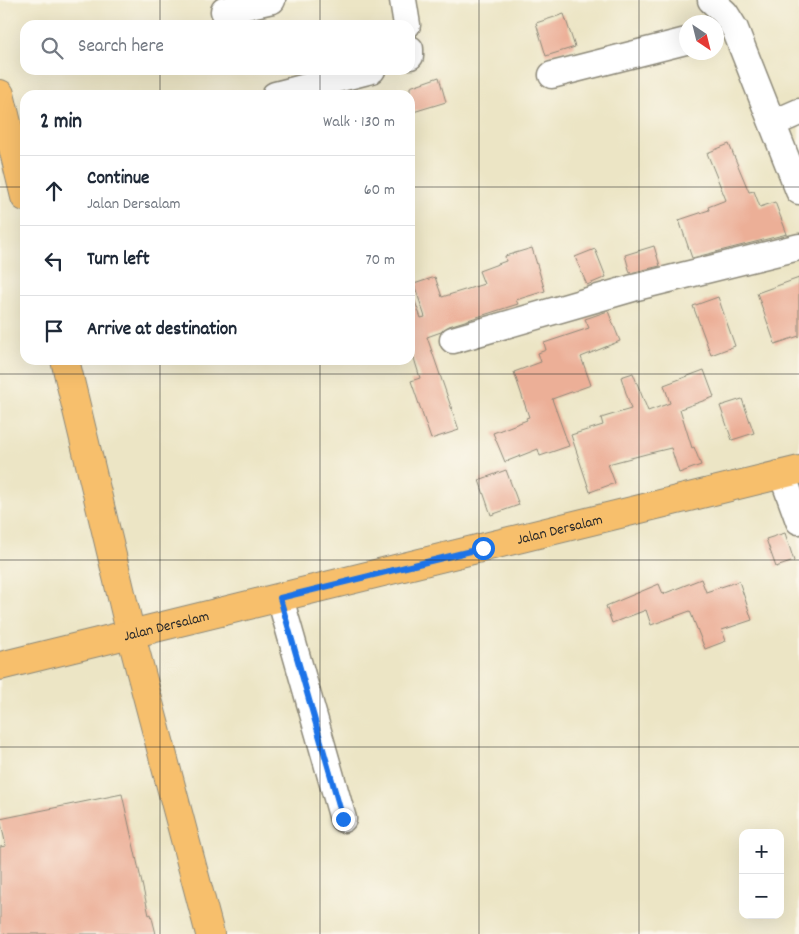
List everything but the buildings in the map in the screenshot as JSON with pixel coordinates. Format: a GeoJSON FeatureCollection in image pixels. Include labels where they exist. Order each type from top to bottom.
{"type":"FeatureCollection","features":[{"type":"Feature","properties":{"kind":"main road"},"geometry":{"type":"LineString","coordinates":[[0,94],[20,176]]}},
{"type":"Feature","properties":{"kind":"main road"},"geometry":{"type":"LineString","coordinates":[[66,365],[131,635],[210,934]]}},
{"type":"Feature","properties":{"kind":"main road","name":"Jalan Dersalam"},"geometry":{"type":"LineString","coordinates":[[0,666],[791,472]]}},
{"type":"Feature","properties":{"kind":"street"},"geometry":{"type":"LineString","coordinates":[[224,11],[272,0]]}},
{"type":"Feature","properties":{"kind":"street"},"geometry":{"type":"LineString","coordinates":[[403,0],[406,20]]}},
{"type":"Feature","properties":{"kind":"street"},"geometry":{"type":"LineString","coordinates":[[711,0],[724,13],[726,31],[774,123],[799,191]]}},
{"type":"Feature","properties":{"kind":"street"},"geometry":{"type":"LineString","coordinates":[[552,75],[679,43]]}},
{"type":"Feature","properties":{"kind":"street"},"geometry":{"type":"LineString","coordinates":[[294,90],[353,75]]}},
{"type":"Feature","properties":{"kind":"street"},"geometry":{"type":"LineString","coordinates":[[774,123],[799,112]]}},
{"type":"Feature","properties":{"kind":"street"},"geometry":{"type":"LineString","coordinates":[[453,340],[634,288],[799,248]]}},
{"type":"Feature","properties":{"kind":"street"},"geometry":{"type":"LineString","coordinates":[[791,472],[799,521]]}},
{"type":"Feature","properties":{"kind":"street"},"geometry":{"type":"LineString","coordinates":[[280,598],[343,819]]}},
{"type":"Feature","properties":{"kind":"route"},"geometry":{"type":"LineString","coordinates":[[343,819],[280,598],[483,548]]}}]}
